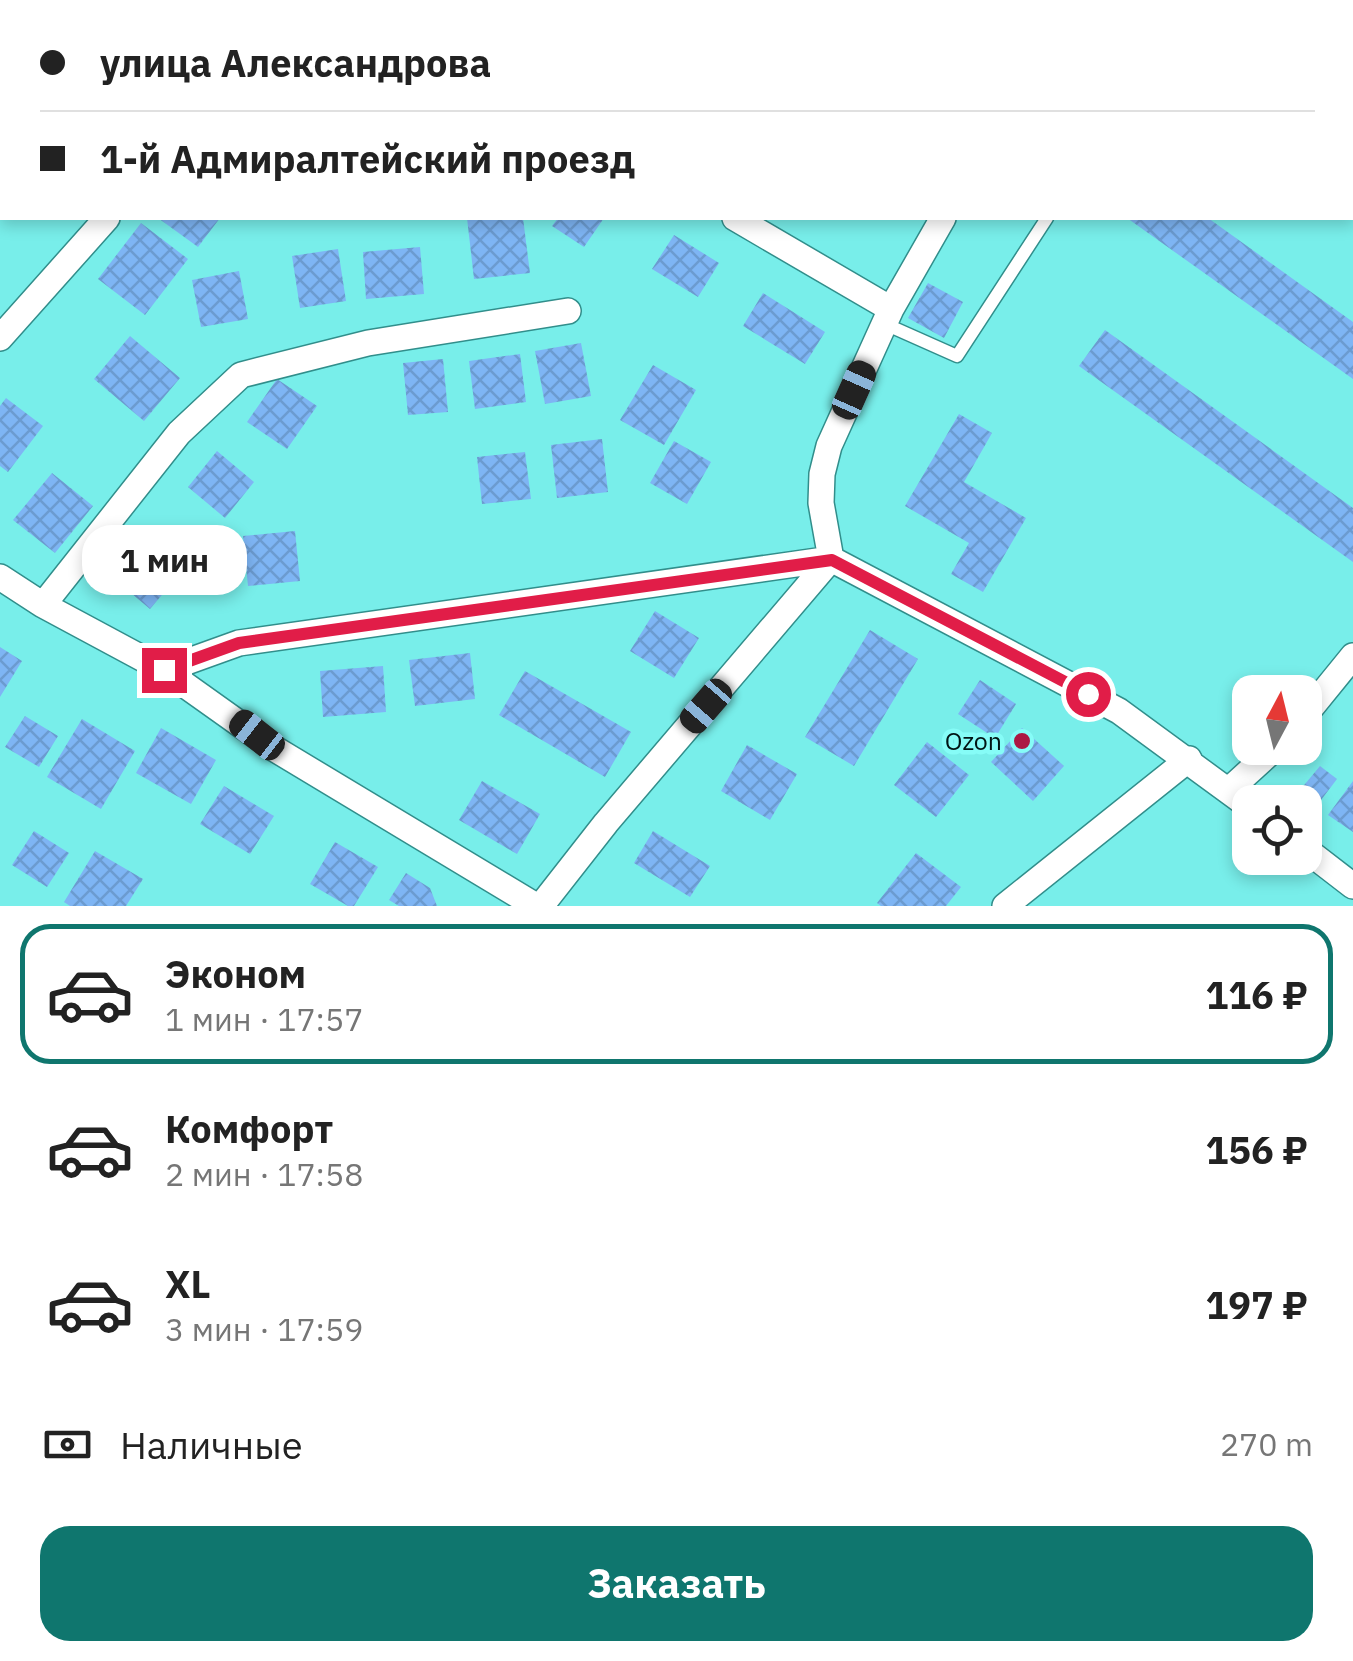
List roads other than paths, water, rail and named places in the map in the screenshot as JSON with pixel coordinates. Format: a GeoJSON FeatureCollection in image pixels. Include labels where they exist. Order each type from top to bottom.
{"type":"FeatureCollection","features":[{"type":"Feature","properties":{"kind":"street"},"geometry":{"type":"LineString","coordinates":[[0,338],[105,220]]}},
{"type":"Feature","properties":{"kind":"street"},"geometry":{"type":"LineString","coordinates":[[738,220],[888,316]]}},
{"type":"Feature","properties":{"kind":"street"},"geometry":{"type":"LineString","coordinates":[[832,560],[822,503],[822,474],[829,446],[888,316],[942,220]]}},
{"type":"Feature","properties":{"kind":"street"},"geometry":{"type":"LineString","coordinates":[[43,606],[179,433],[241,375],[368,343],[568,311]]}},
{"type":"Feature","properties":{"kind":"street"},"geometry":{"type":"LineString","coordinates":[[0,578],[43,606],[164,670],[274,749],[538,906],[832,560]]}},
{"type":"Feature","properties":{"kind":"street"},"geometry":{"type":"LineString","coordinates":[[164,670],[239,643],[832,560],[1120,711],[1232,792]]}},
{"type":"Feature","properties":{"kind":"street"},"geometry":{"type":"LineString","coordinates":[[1322,694],[1353,656]]}},
{"type":"Feature","properties":{"kind":"street"},"geometry":{"type":"LineString","coordinates":[[1009,905],[1189,759]]}},
{"type":"Feature","properties":{"kind":"street"},"geometry":{"type":"LineString","coordinates":[[1229,790],[1256,765]]}},
{"type":"Feature","properties":{"kind":"street"},"geometry":{"type":"LineString","coordinates":[[1322,862],[1353,886]]}},
{"type":"Feature","properties":{"kind":"lane"},"geometry":{"type":"LineString","coordinates":[[888,316],[957,356],[1046,220]]}},
{"type":"Feature","properties":{"kind":"place","name":"Ozon"},"geometry":{"type":"Point","coordinates":[1022,741]}}]}
